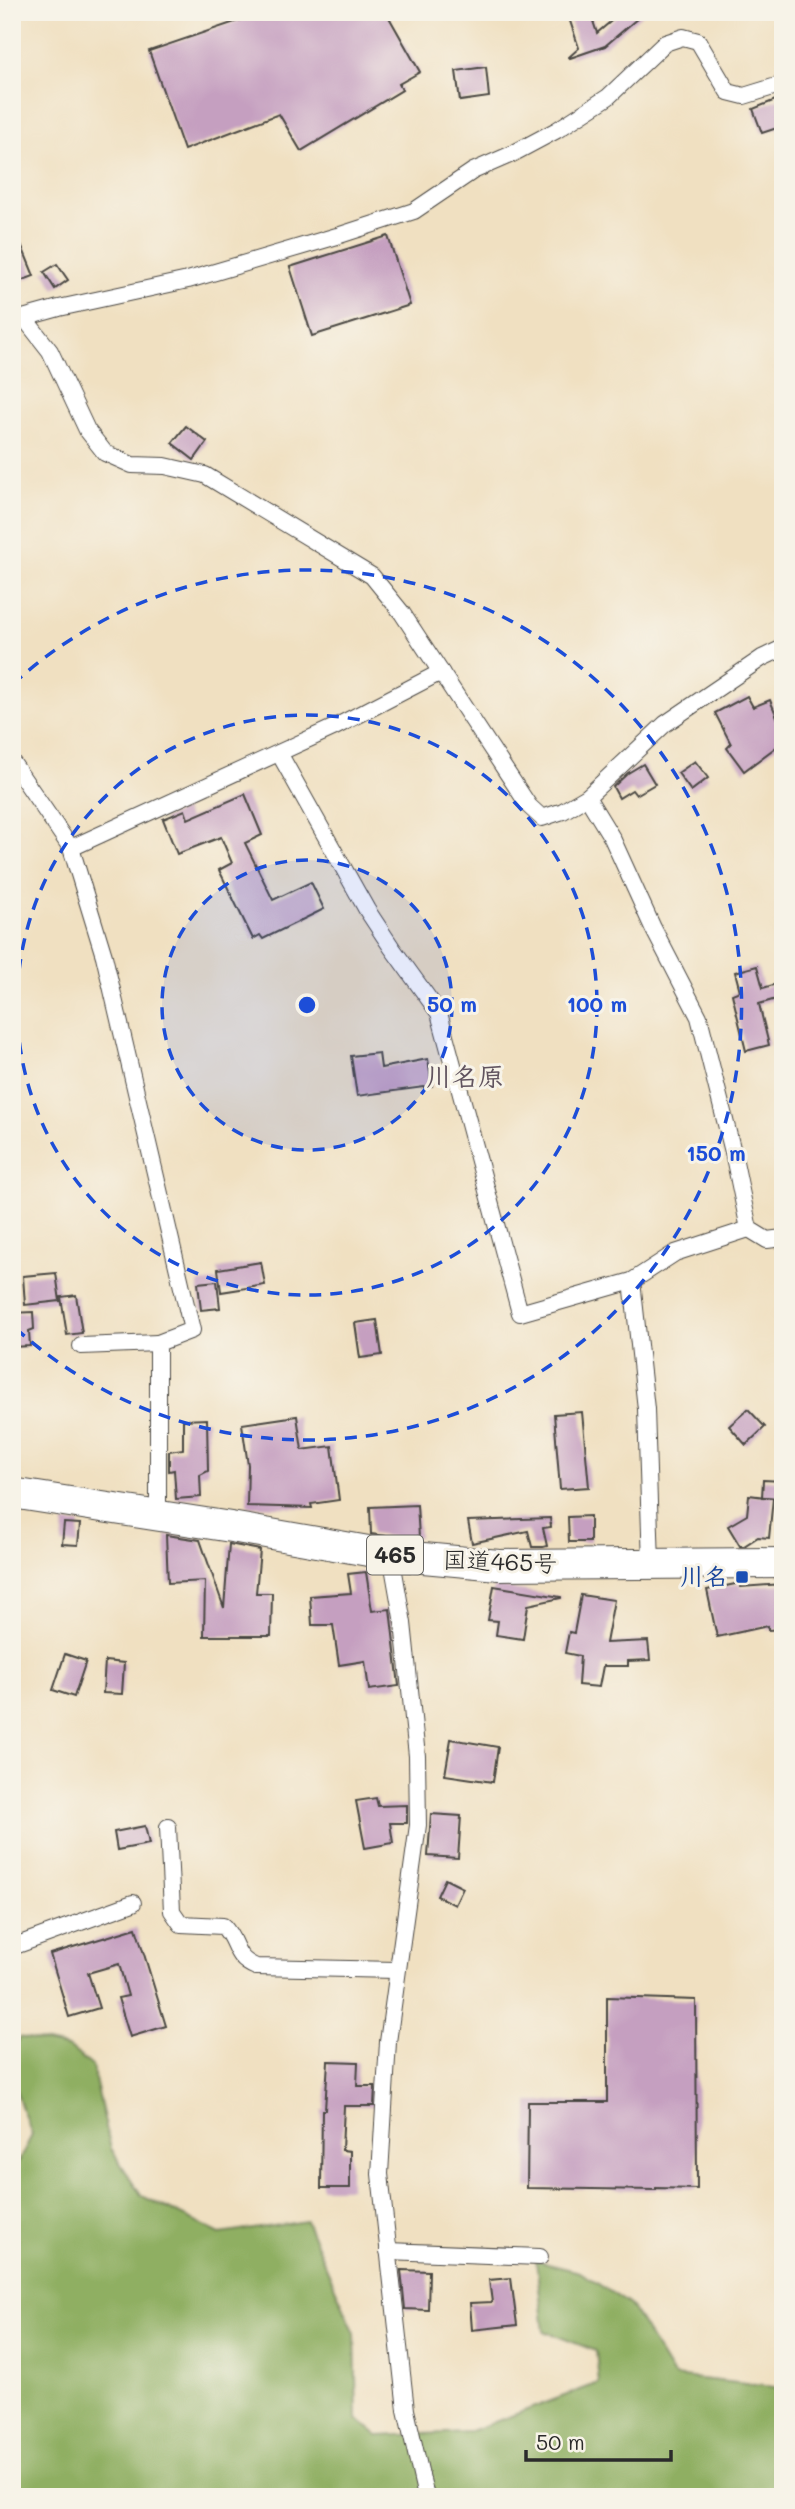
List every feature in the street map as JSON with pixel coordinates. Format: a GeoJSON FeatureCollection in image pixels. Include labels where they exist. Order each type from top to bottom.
{"type":"FeatureCollection","features":[{"type":"Feature","properties":{"kind":"highway","name":"国道465号"},"geometry":{"type":"LineString","coordinates":[[12,1493],[391,1555],[499,1565],[783,1563]]}},
{"type":"Feature","properties":{"kind":"street"},"geometry":{"type":"LineString","coordinates":[[783,84],[744,96],[728,92],[698,41],[683,37],[665,43],[608,97],[557,130],[513,154],[473,171],[414,211],[188,280],[59,308],[19,320],[50,351],[87,430],[105,453],[132,465],[165,466],[205,475],[372,576],[402,613],[529,806],[542,818],[563,811],[587,797],[665,724],[762,658],[783,648]]}},
{"type":"Feature","properties":{"kind":"street"},"geometry":{"type":"LineString","coordinates":[[71,848],[335,727],[441,671]]}},
{"type":"Feature","properties":{"kind":"street"},"geometry":{"type":"LineString","coordinates":[[279,753],[367,910],[391,948],[439,1013],[520,1313],[632,1280],[675,1253],[749,1229]]}},
{"type":"Feature","properties":{"kind":"street"},"geometry":{"type":"LineString","coordinates":[[12,762],[71,848],[104,956],[192,1330],[158,1343],[81,1346]]}},
{"type":"Feature","properties":{"kind":"street"},"geometry":{"type":"LineString","coordinates":[[587,797],[612,838],[653,928],[699,1017],[733,1152],[749,1229],[767,1240],[783,1238]]}},
{"type":"Feature","properties":{"kind":"street"},"geometry":{"type":"LineString","coordinates":[[632,1280],[646,1409],[651,1564]]}},
{"type":"Feature","properties":{"kind":"street"},"geometry":{"type":"LineString","coordinates":[[158,1343],[158,1516]]}},
{"type":"Feature","properties":{"kind":"street"},"geometry":{"type":"LineString","coordinates":[[391,1555],[403,1623],[417,1756],[418,1811],[409,1901],[396,1970],[388,2042],[380,2175],[406,2410],[426,2497]]}},
{"type":"Feature","properties":{"kind":"street"},"geometry":{"type":"LineString","coordinates":[[168,1827],[172,1911],[181,1924],[223,1926],[232,1936],[240,1959],[256,1967],[396,1970]]}},
{"type":"Feature","properties":{"kind":"street"},"geometry":{"type":"LineString","coordinates":[[12,1947],[133,1903]]}},
{"type":"Feature","properties":{"kind":"street"},"geometry":{"type":"LineString","coordinates":[[388,2251],[540,2258]]}},
{"type":"Feature","properties":{"kind":"green space"},"geometry":{"type":"Polygon","coordinates":[[[19,2037],[70,2048],[92,2066],[111,2149],[142,2196],[220,2234],[306,2221],[355,2333],[357,2419],[378,2436],[468,2432],[599,2383],[596,2351],[544,2331],[536,2261],[580,2272],[630,2305],[673,2376],[783,2388],[783,2497],[12,2497],[12,2163],[19,2161],[32,2135],[18,2098],[13,2074],[14,2050],[19,2037]]]}},
{"type":"Feature","properties":{"kind":"building"},"geometry":{"type":"Polygon","coordinates":[[[236,12],[386,12],[420,72],[399,84],[402,90],[301,151],[279,114],[184,150],[149,51],[241,20],[236,12]]]}},
{"type":"Feature","properties":{"kind":"building"},"geometry":{"type":"Polygon","coordinates":[[[567,12],[590,12],[597,33],[622,12],[645,12],[605,46],[570,58],[579,48],[567,12]]]}},
{"type":"Feature","properties":{"kind":"building"},"geometry":{"type":"Polygon","coordinates":[[[486,67],[489,97],[460,101],[456,71],[486,67]]]}},
{"type":"Feature","properties":{"kind":"building"},"geometry":{"type":"Polygon","coordinates":[[[783,97],[783,126],[762,133],[753,109],[783,97]]]}},
{"type":"Feature","properties":{"kind":"building"},"geometry":{"type":"Polygon","coordinates":[[[12,222],[34,276],[12,284],[12,222]]]}},
{"type":"Feature","properties":{"kind":"building"},"geometry":{"type":"Polygon","coordinates":[[[388,236],[410,305],[312,336],[290,267],[388,236]]]}},
{"type":"Feature","properties":{"kind":"building"},"geometry":{"type":"Polygon","coordinates":[[[57,264],[68,280],[55,289],[44,272],[57,264]]]}},
{"type":"Feature","properties":{"kind":"building"},"geometry":{"type":"Polygon","coordinates":[[[186,426],[207,442],[194,460],[172,443],[186,426]]]}},
{"type":"Feature","properties":{"kind":"building"},"geometry":{"type":"Polygon","coordinates":[[[747,696],[753,707],[770,700],[783,731],[783,742],[744,771],[727,748],[731,744],[715,713],[747,696]]]}},
{"type":"Feature","properties":{"kind":"building"},"geometry":{"type":"Polygon","coordinates":[[[695,761],[708,778],[691,791],[678,773],[695,761]]]}},
{"type":"Feature","properties":{"kind":"building"},"geometry":{"type":"Polygon","coordinates":[[[643,764],[655,784],[636,795],[632,790],[619,798],[613,787],[643,764]]]}},
{"type":"Feature","properties":{"kind":"building"},"geometry":{"type":"Polygon","coordinates":[[[245,794],[262,835],[245,843],[273,900],[311,882],[324,909],[263,939],[260,935],[253,939],[219,870],[232,863],[221,837],[177,854],[163,819],[185,810],[188,819],[245,794]]]}},
{"type":"Feature","properties":{"kind":"building"},"geometry":{"type":"Polygon","coordinates":[[[757,966],[763,988],[783,982],[783,997],[759,1004],[769,1045],[746,1051],[732,994],[740,991],[735,972],[757,966]]]}},
{"type":"Feature","properties":{"kind":"building"},"geometry":{"type":"Polygon","coordinates":[[[379,1053],[381,1068],[428,1059],[432,1086],[357,1096],[351,1056],[379,1053]]]}},
{"type":"Feature","properties":{"kind":"building"},"geometry":{"type":"Polygon","coordinates":[[[261,1262],[265,1285],[221,1292],[218,1269],[261,1262]]]}},
{"type":"Feature","properties":{"kind":"building"},"geometry":{"type":"Polygon","coordinates":[[[56,1273],[60,1301],[25,1305],[23,1276],[56,1273]]]}},
{"type":"Feature","properties":{"kind":"building"},"geometry":{"type":"Polygon","coordinates":[[[217,1281],[220,1308],[201,1310],[198,1283],[217,1281]]]}},
{"type":"Feature","properties":{"kind":"building"},"geometry":{"type":"Polygon","coordinates":[[[76,1295],[82,1333],[67,1335],[61,1297],[76,1295]]]}},
{"type":"Feature","properties":{"kind":"building"},"geometry":{"type":"Polygon","coordinates":[[[33,1312],[34,1329],[29,1331],[30,1346],[12,1347],[12,1313],[33,1312]]]}},
{"type":"Feature","properties":{"kind":"building"},"geometry":{"type":"Polygon","coordinates":[[[377,1320],[382,1355],[360,1358],[355,1323],[377,1320]]]}},
{"type":"Feature","properties":{"kind":"building"},"geometry":{"type":"Polygon","coordinates":[[[748,1409],[765,1427],[746,1445],[729,1426],[748,1409]]]}},
{"type":"Feature","properties":{"kind":"building"},"geometry":{"type":"Polygon","coordinates":[[[582,1412],[589,1487],[560,1489],[554,1414],[582,1412]]]}},
{"type":"Feature","properties":{"kind":"building"},"geometry":{"type":"Polygon","coordinates":[[[297,1416],[302,1450],[332,1446],[339,1500],[311,1504],[312,1508],[247,1506],[248,1465],[242,1424],[297,1416]]]}},
{"type":"Feature","properties":{"kind":"building"},"geometry":{"type":"Polygon","coordinates":[[[207,1419],[208,1471],[200,1475],[201,1497],[176,1499],[174,1470],[169,1471],[169,1451],[183,1449],[183,1420],[207,1419]]]}},
{"type":"Feature","properties":{"kind":"building"},"geometry":{"type":"Polygon","coordinates":[[[763,1480],[783,1481],[783,1498],[762,1497],[763,1480]]]}},
{"type":"Feature","properties":{"kind":"building"},"geometry":{"type":"Polygon","coordinates":[[[749,1495],[773,1498],[769,1538],[758,1537],[740,1546],[728,1526],[747,1515],[749,1495]]]}},
{"type":"Feature","properties":{"kind":"building"},"geometry":{"type":"Polygon","coordinates":[[[417,1505],[419,1537],[400,1538],[371,1534],[370,1507],[417,1505]]]}},
{"type":"Feature","properties":{"kind":"building"},"geometry":{"type":"Polygon","coordinates":[[[590,1516],[590,1542],[569,1542],[568,1517],[590,1516]]]}},
{"type":"Feature","properties":{"kind":"building"},"geometry":{"type":"Polygon","coordinates":[[[550,1518],[551,1527],[543,1528],[547,1546],[543,1547],[532,1547],[528,1531],[472,1543],[468,1521],[550,1518]]]}},
{"type":"Feature","properties":{"kind":"building"},"geometry":{"type":"Polygon","coordinates":[[[64,1523],[80,1524],[78,1545],[62,1544],[64,1523]]]}},
{"type":"Feature","properties":{"kind":"building"},"geometry":{"type":"Polygon","coordinates":[[[166,1535],[200,1540],[224,1608],[229,1544],[260,1550],[256,1593],[272,1593],[271,1636],[204,1636],[205,1581],[168,1583],[166,1535]]]}},
{"type":"Feature","properties":{"kind":"building"},"geometry":{"type":"Polygon","coordinates":[[[366,1572],[372,1611],[390,1609],[399,1686],[369,1690],[365,1661],[339,1665],[333,1625],[312,1625],[310,1596],[351,1593],[348,1574],[366,1572]]]}},
{"type":"Feature","properties":{"kind":"building"},"geometry":{"type":"Polygon","coordinates":[[[740,1583],[741,1587],[783,1584],[783,1629],[768,1630],[768,1626],[717,1637],[707,1590],[740,1583]]]}},
{"type":"Feature","properties":{"kind":"building"},"geometry":{"type":"Polygon","coordinates":[[[494,1586],[561,1598],[528,1605],[523,1639],[496,1635],[498,1621],[488,1620],[494,1586]]]}},
{"type":"Feature","properties":{"kind":"building"},"geometry":{"type":"Polygon","coordinates":[[[581,1595],[614,1600],[606,1643],[648,1641],[650,1660],[628,1661],[628,1666],[603,1666],[599,1687],[578,1685],[580,1656],[565,1653],[569,1632],[574,1633],[581,1595]]]}},
{"type":"Feature","properties":{"kind":"building"},"geometry":{"type":"Polygon","coordinates":[[[65,1654],[86,1661],[74,1697],[53,1690],[65,1654]]]}},
{"type":"Feature","properties":{"kind":"building"},"geometry":{"type":"Polygon","coordinates":[[[105,1661],[124,1663],[122,1694],[103,1693],[105,1661]]]}},
{"type":"Feature","properties":{"kind":"building"},"geometry":{"type":"Polygon","coordinates":[[[451,1739],[498,1747],[493,1782],[445,1775],[451,1739]]]}},
{"type":"Feature","properties":{"kind":"building"},"geometry":{"type":"Polygon","coordinates":[[[376,1798],[378,1806],[407,1805],[407,1823],[390,1823],[393,1843],[365,1848],[356,1801],[376,1798]]]}},
{"type":"Feature","properties":{"kind":"building"},"geometry":{"type":"Polygon","coordinates":[[[431,1814],[461,1816],[458,1858],[428,1856],[431,1814]]]}},
{"type":"Feature","properties":{"kind":"building"},"geometry":{"type":"Polygon","coordinates":[[[145,1826],[149,1844],[117,1850],[114,1832],[145,1826]]]}},
{"type":"Feature","properties":{"kind":"building"},"geometry":{"type":"Polygon","coordinates":[[[445,1879],[463,1888],[455,1905],[437,1896],[445,1879]]]}},
{"type":"Feature","properties":{"kind":"building"},"geometry":{"type":"Polygon","coordinates":[[[136,1928],[166,2026],[130,2037],[118,1998],[128,1996],[119,1964],[88,1973],[99,2008],[69,2017],[50,1954],[136,1928]]]}},
{"type":"Feature","properties":{"kind":"building"},"geometry":{"type":"Polygon","coordinates":[[[607,1997],[696,2000],[697,2189],[527,2188],[528,2102],[607,2102],[607,1997]]]}},
{"type":"Feature","properties":{"kind":"building"},"geometry":{"type":"Polygon","coordinates":[[[328,2061],[358,2062],[357,2086],[375,2086],[374,2106],[344,2106],[342,2150],[350,2151],[350,2188],[321,2188],[322,2110],[325,2110],[328,2061]]]}},
{"type":"Feature","properties":{"kind":"building"},"geometry":{"type":"Polygon","coordinates":[[[401,2270],[429,2271],[428,2310],[405,2309],[401,2270]]]}},
{"type":"Feature","properties":{"kind":"building"},"geometry":{"type":"Polygon","coordinates":[[[511,2278],[517,2325],[472,2330],[470,2303],[492,2302],[489,2280],[511,2278]]]}},
{"type":"Feature","properties":{"kind":"place","name":"川名"},"geometry":{"type":"Point","coordinates":[742,1577]}},
{"type":"Feature","properties":{"kind":"district","name":"川名原"},"geometry":{"type":"Point","coordinates":[465,1077]}}]}
